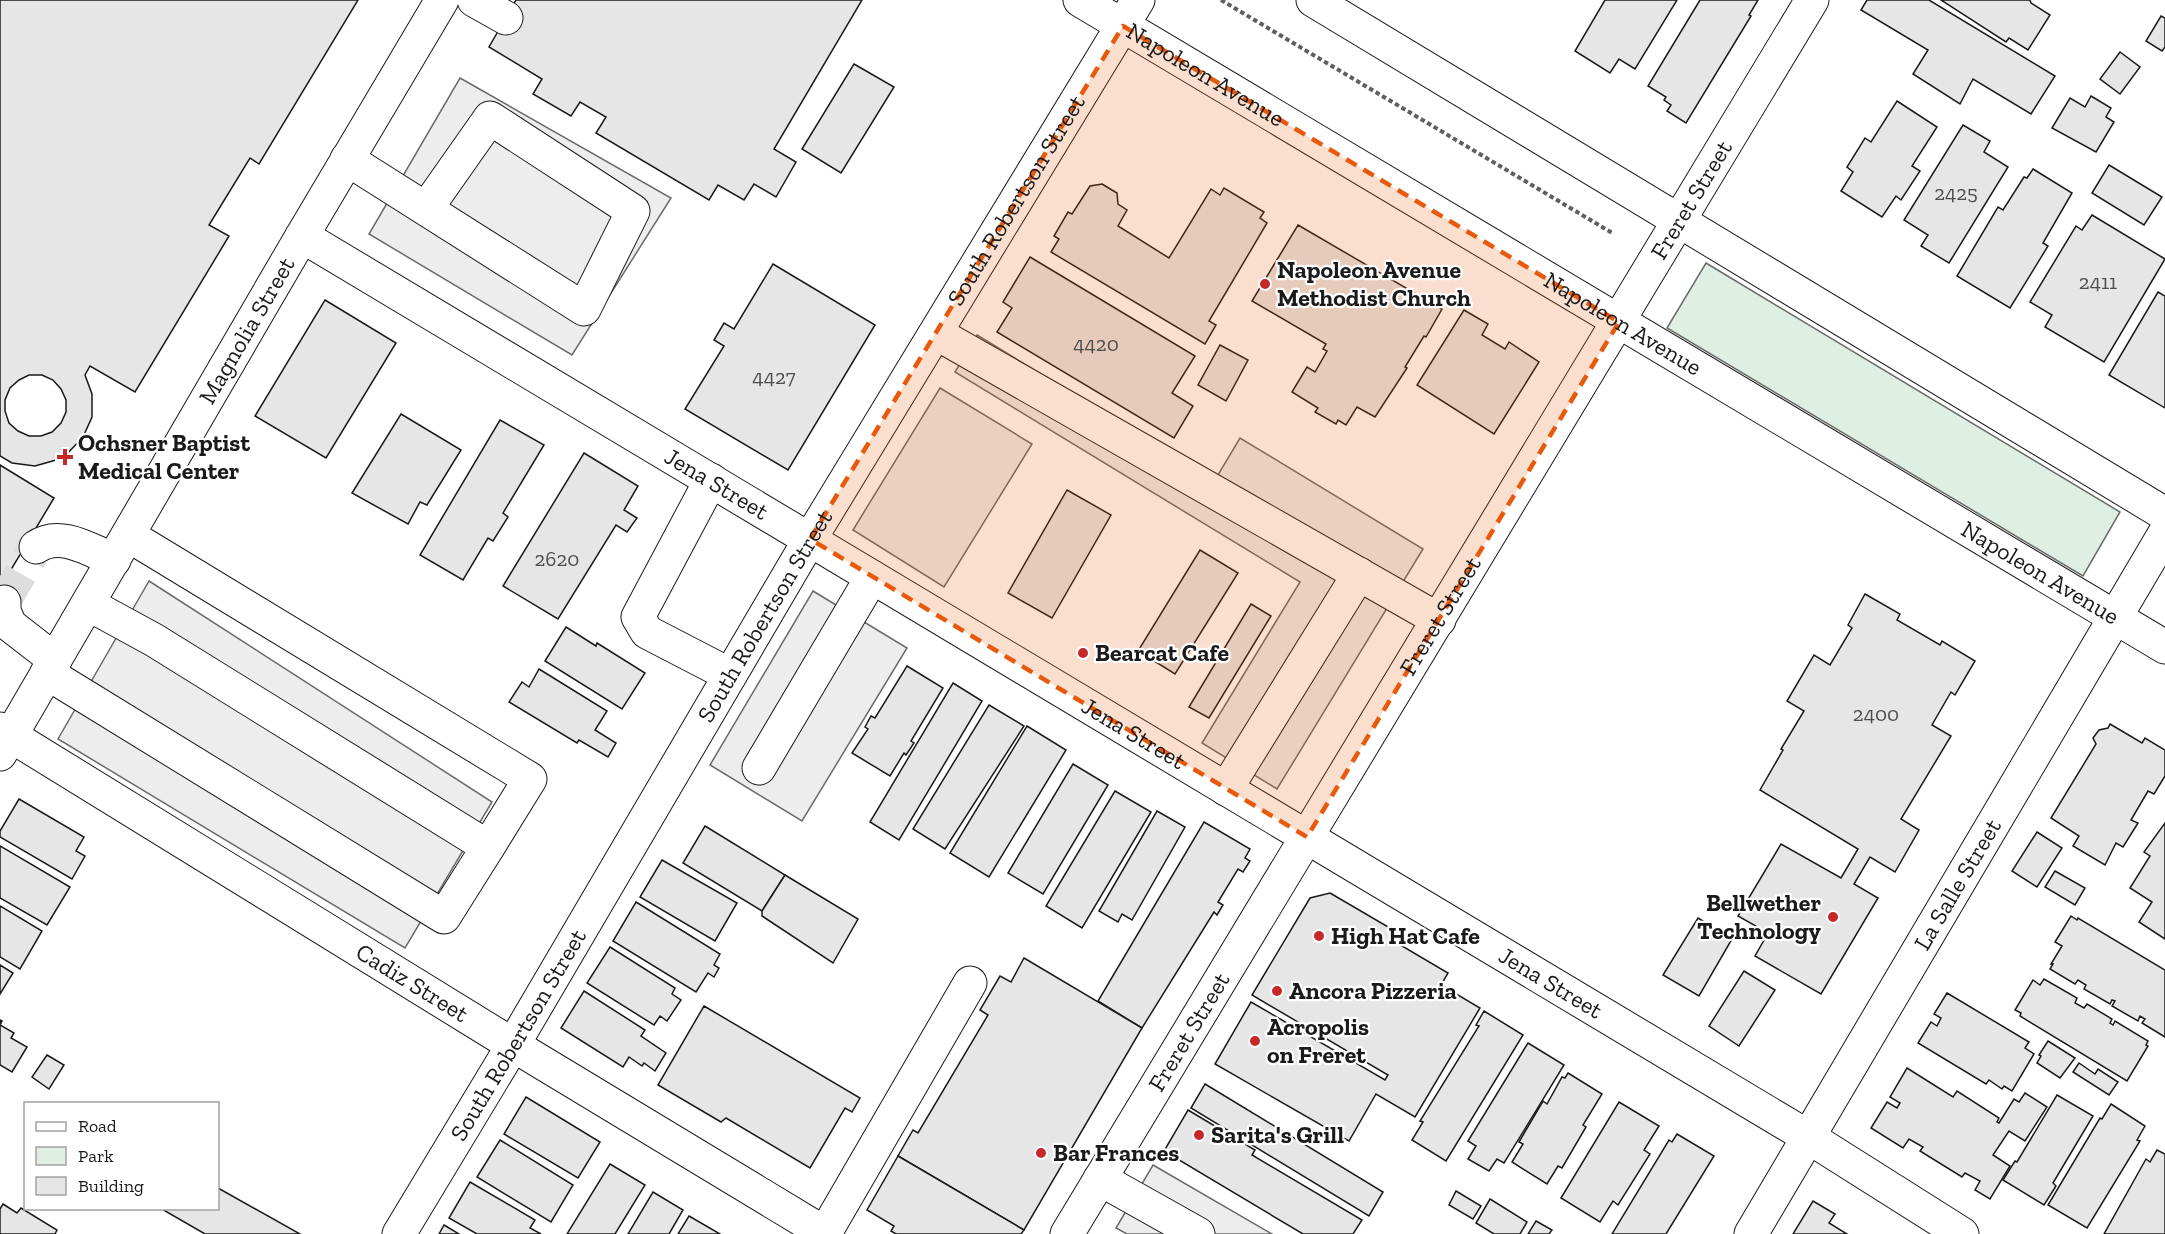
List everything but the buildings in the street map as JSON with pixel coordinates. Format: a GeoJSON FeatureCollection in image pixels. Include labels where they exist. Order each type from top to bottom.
{"type":"FeatureCollection","features":[{"type":"Feature","properties":{"kind":"street","name":"Magnolia Street"},"geometry":{"type":"LineString","coordinates":[[4,739],[88,604],[442,0]]}},
{"type":"Feature","properties":{"kind":"street"},"geometry":{"type":"LineString","coordinates":[[474,0],[506,18]]}},
{"type":"Feature","properties":{"kind":"street","name":"Napoleon Avenue"},"geometry":{"type":"LineString","coordinates":[[1080,0],[1131,13],[1619,322],[2165,647]]}},
{"type":"Feature","properties":{"kind":"street"},"geometry":{"type":"LineString","coordinates":[[1313,0],[2165,514]]}},
{"type":"Feature","properties":{"kind":"street","name":"Freret Street"},"geometry":{"type":"LineString","coordinates":[[1067,1234],[1812,0]]}},
{"type":"Feature","properties":{"kind":"street","name":"South Robertson Street"},"geometry":{"type":"LineString","coordinates":[[399,1234],[513,1045],[810,539],[1131,13]]}},
{"type":"Feature","properties":{"kind":"street"},"geometry":{"type":"LineString","coordinates":[[347,159],[426,210],[584,309],[633,212],[490,118],[426,210]]}},
{"type":"Feature","properties":{"kind":"street","name":"Jena Street"},"geometry":{"type":"LineString","coordinates":[[302,236],[1810,1138],[1962,1234]]}},
{"type":"Feature","properties":{"kind":"street"},"geometry":{"type":"LineString","coordinates":[[936,333],[1439,620]]}},
{"type":"Feature","properties":{"kind":"street"},"geometry":{"type":"LineString","coordinates":[[711,480],[638,617],[647,632],[730,675]]}},
{"type":"Feature","properties":{"kind":"street","name":"La Salle Street"},"geometry":{"type":"LineString","coordinates":[[1751,1234],[1810,1138],[2165,533]]}},
{"type":"Feature","properties":{"kind":"street"},"geometry":{"type":"LineString","coordinates":[[4,602],[4,611],[10,626],[51,666],[444,916],[530,779],[121,547],[62,539],[43,542],[36,547]]}},
{"type":"Feature","properties":{"kind":"street"},"geometry":{"type":"LineString","coordinates":[[1226,789],[1359,574]]}},
{"type":"Feature","properties":{"kind":"street"},"geometry":{"type":"LineString","coordinates":[[759,768],[872,577]]}},
{"type":"Feature","properties":{"kind":"street"},"geometry":{"type":"LineString","coordinates":[[88,604],[154,640],[488,847]]}},
{"type":"Feature","properties":{"kind":"street","name":"Cadiz Street"},"geometry":{"type":"LineString","coordinates":[[4,739],[826,1234]]}},
{"type":"Feature","properties":{"kind":"street"},"geometry":{"type":"LineString","coordinates":[[826,1234],[970,982]]}},
{"type":"Feature","properties":{"kind":"street"},"geometry":{"type":"LineString","coordinates":[[1100,1179],[1198,1234]]}},
{"type":"Feature","properties":{"kind":"path"},"geometry":{"type":"LineString","coordinates":[[1221,0],[1614,234]]}},
{"type":"Feature","properties":{"kind":"highlighted area"},"geometry":{"type":"Polygon","coordinates":[[[1123,26],[1619,322],[1307,837],[810,539],[1123,26]]]}},
{"type":"Feature","properties":{"kind":"green space"},"geometry":{"type":"Polygon","coordinates":[[[1706,263],[2120,512],[2083,576],[1667,328],[1706,263]]]}},
{"type":"Feature","properties":{"kind":"shaded area"},"geometry":{"type":"Polygon","coordinates":[[[460,78],[671,198],[572,355],[369,234],[460,78]]]}},
{"type":"Feature","properties":{"kind":"shaded area"},"geometry":{"type":"Polygon","coordinates":[[[977,335],[1215,480],[1240,438],[1423,549],[1277,789],[1202,743],[1300,582],[955,372],[977,335]]]}},
{"type":"Feature","properties":{"kind":"shaded area"},"geometry":{"type":"Polygon","coordinates":[[[940,388],[1032,444],[944,587],[853,530],[940,388]]]}},
{"type":"Feature","properties":{"kind":"shaded area"},"geometry":{"type":"Polygon","coordinates":[[[149,581],[492,802],[405,948],[58,739],[149,581]]]}},
{"type":"Feature","properties":{"kind":"shaded area"},"geometry":{"type":"Polygon","coordinates":[[[813,591],[907,648],[802,821],[710,765],[813,591]]]}},
{"type":"Feature","properties":{"kind":"shaded area"},"geometry":{"type":"Polygon","coordinates":[[[1153,1165],[1272,1234],[1127,1234],[1116,1228],[1153,1165]]]}},
{"type":"Feature","properties":{"kind":"tunnel"},"geometry":{"type":"LineString","coordinates":[[4,602],[36,547]]}},
{"type":"Feature","properties":{"kind":"place","name":"Napoleon Avenue Methodist Church"},"geometry":{"type":"Point","coordinates":[1265,284]}},
{"type":"Feature","properties":{"kind":"place","name":"Ochsner Baptist Medical Center"},"geometry":{"type":"Point","coordinates":[65,457]}},
{"type":"Feature","properties":{"kind":"place","name":"Bearcat Cafe"},"geometry":{"type":"Point","coordinates":[1083,653]}},
{"type":"Feature","properties":{"kind":"place","name":"Bellwether Technology"},"geometry":{"type":"Point","coordinates":[1833,917]}},
{"type":"Feature","properties":{"kind":"place","name":"High Hat Cafe"},"geometry":{"type":"Point","coordinates":[1319,936]}},
{"type":"Feature","properties":{"kind":"place","name":"Ancora Pizzeria"},"geometry":{"type":"Point","coordinates":[1277,991]}},
{"type":"Feature","properties":{"kind":"place","name":"Acropolis on Freret"},"geometry":{"type":"Point","coordinates":[1255,1041]}},
{"type":"Feature","properties":{"kind":"place","name":"Sarita's Grill"},"geometry":{"type":"Point","coordinates":[1199,1135]}},
{"type":"Feature","properties":{"kind":"place","name":"Bar Frances"},"geometry":{"type":"Point","coordinates":[1041,1153]}}]}
